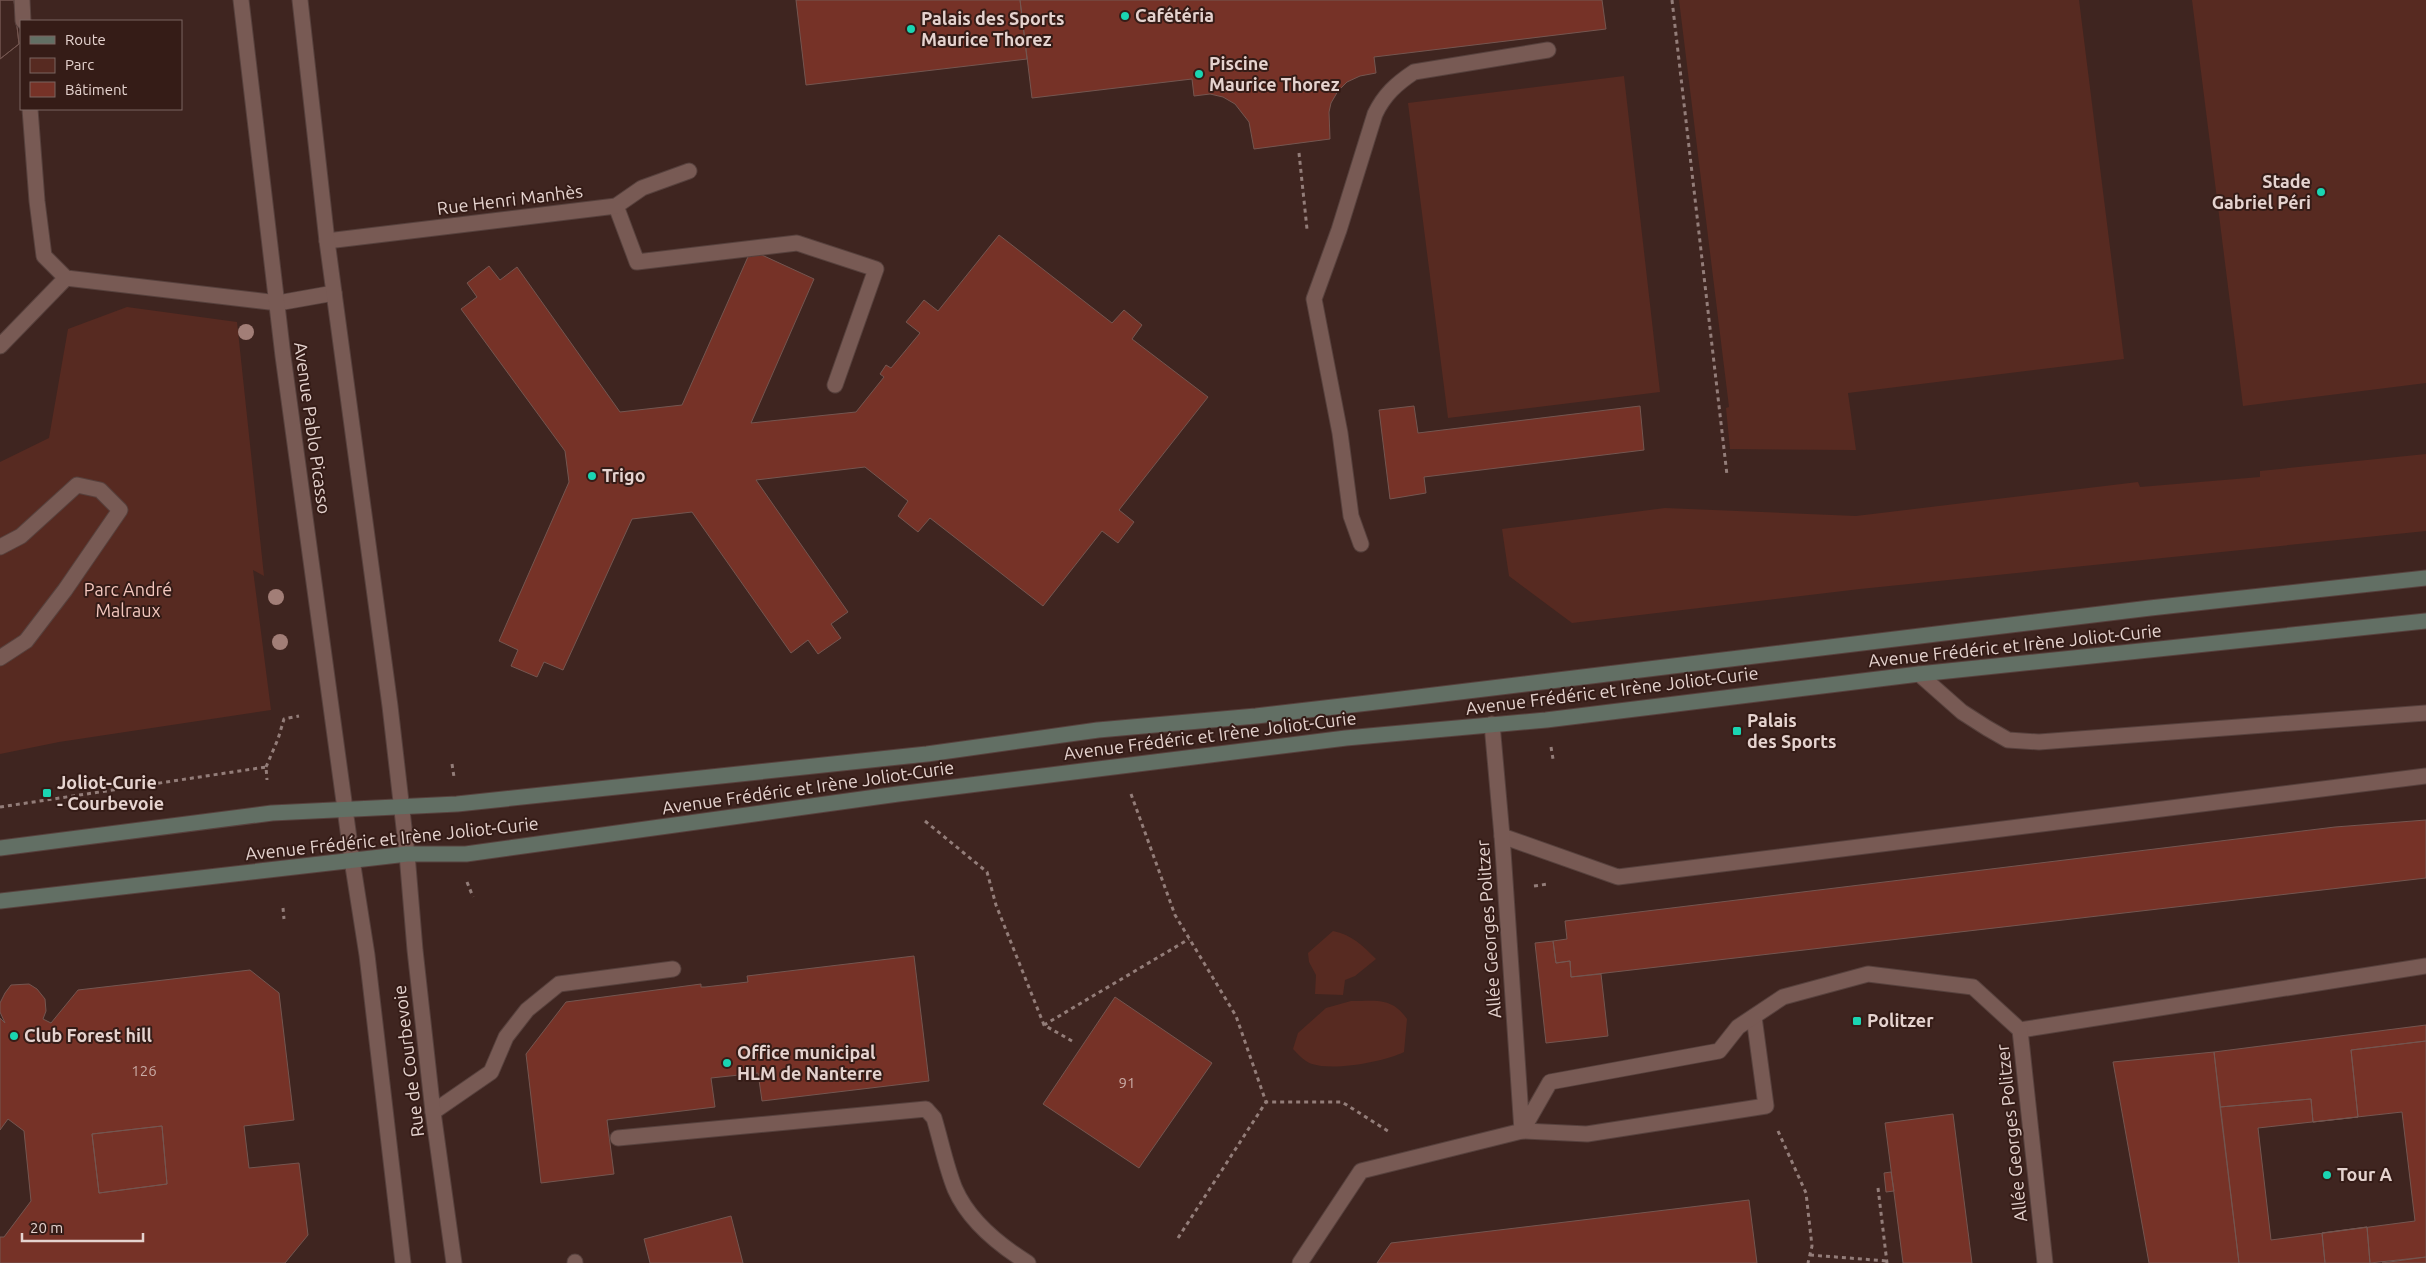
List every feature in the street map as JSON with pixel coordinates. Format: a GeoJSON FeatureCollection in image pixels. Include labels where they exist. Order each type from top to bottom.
{"type":"FeatureCollection","features":[{"type":"Feature","properties":{"kind":"main road","name":"Avenue Frédéric et Irène Joliot-Curie"},"geometry":{"type":"LineString","coordinates":[[0,848],[272,814],[475,802],[927,754],[1098,730],[1256,716],[2150,608],[2426,578]]}},
{"type":"Feature","properties":{"kind":"main road","name":"Avenue Frédéric et Irène Joliot-Curie"},"geometry":{"type":"LineString","coordinates":[[0,901],[407,854],[466,854],[898,794],[1346,738],[1492,724],[1919,674],[2426,621]]}},
{"type":"Feature","properties":{"kind":"street"},"geometry":{"type":"LineString","coordinates":[[22,0],[23,20]]}},
{"type":"Feature","properties":{"kind":"street","name":"Avenue Pablo Picasso"},"geometry":{"type":"LineString","coordinates":[[242,0],[278,303],[352,860]]}},
{"type":"Feature","properties":{"kind":"street"},"geometry":{"type":"LineString","coordinates":[[300,0],[327,241],[407,854]]}},
{"type":"Feature","properties":{"kind":"street"},"geometry":{"type":"LineString","coordinates":[[1361,544],[1351,516],[1340,433],[1314,299],[1339,230],[1375,114],[1382,98],[1414,72],[1548,50]]}},
{"type":"Feature","properties":{"kind":"street"},"geometry":{"type":"LineString","coordinates":[[30,110],[37,201],[44,256],[66,278],[278,303],[334,293]]}},
{"type":"Feature","properties":{"kind":"street","name":"Rue Henri Manhès"},"geometry":{"type":"LineString","coordinates":[[327,241],[616,206],[642,188],[689,171]]}},
{"type":"Feature","properties":{"kind":"street"},"geometry":{"type":"LineString","coordinates":[[616,206],[637,262],[797,242],[876,269],[835,385]]}},
{"type":"Feature","properties":{"kind":"street"},"geometry":{"type":"LineString","coordinates":[[0,346],[66,278]]}},
{"type":"Feature","properties":{"kind":"street"},"geometry":{"type":"LineString","coordinates":[[0,547],[21,536],[77,485],[100,490],[120,510],[66,590],[26,641],[0,658]]}},
{"type":"Feature","properties":{"kind":"street"},"geometry":{"type":"LineString","coordinates":[[1919,674],[1962,712],[2008,740],[2039,742],[2426,713]]}},
{"type":"Feature","properties":{"kind":"street","name":"Allée Georges Politzer"},"geometry":{"type":"LineString","coordinates":[[1492,724],[1502,836],[1522,1131]]}},
{"type":"Feature","properties":{"kind":"street"},"geometry":{"type":"LineString","coordinates":[[1502,836],[1618,877],[2426,776]]}},
{"type":"Feature","properties":{"kind":"street","name":"Rue de Courbevoie"},"geometry":{"type":"LineString","coordinates":[[407,854],[415,950],[433,1112],[454,1263]]}},
{"type":"Feature","properties":{"kind":"street","name":"Rue de Courbevoie"},"geometry":{"type":"LineString","coordinates":[[352,860],[366,946],[404,1263]]}},
{"type":"Feature","properties":{"kind":"street"},"geometry":{"type":"LineString","coordinates":[[2020,1030],[2426,966]]}},
{"type":"Feature","properties":{"kind":"street"},"geometry":{"type":"LineString","coordinates":[[433,1112],[491,1072],[506,1037],[521,1016],[559,984],[673,969]]}},
{"type":"Feature","properties":{"kind":"street","name":"Allée Georges Politzer"},"geometry":{"type":"LineString","coordinates":[[1522,1131],[1550,1082],[1719,1051],[1738,1027],[1783,997],[1868,974],[1973,987],[2020,1030],[2046,1263]]}},
{"type":"Feature","properties":{"kind":"street"},"geometry":{"type":"LineString","coordinates":[[1300,1263],[1361,1171],[1522,1131],[1587,1134],[1766,1106],[1754,1017]]}},
{"type":"Feature","properties":{"kind":"street"},"geometry":{"type":"LineString","coordinates":[[618,1138],[926,1110],[934,1118],[955,1189],[967,1210],[992,1238],[1028,1263]]}},
{"type":"Feature","properties":{"kind":"path"},"geometry":{"type":"LineString","coordinates":[[1672,0],[1727,475]]}},
{"type":"Feature","properties":{"kind":"path"},"geometry":{"type":"LineString","coordinates":[[267,780],[266,767],[284,719],[299,716]]}},
{"type":"Feature","properties":{"kind":"path"},"geometry":{"type":"LineString","coordinates":[[1120,766],[1174,914],[1236,1016],[1266,1102]]}},
{"type":"Feature","properties":{"kind":"path"},"geometry":{"type":"LineString","coordinates":[[0,807],[266,767]]}},
{"type":"Feature","properties":{"kind":"path"},"geometry":{"type":"LineString","coordinates":[[898,794],[934,829],[987,872],[996,905],[1044,1025],[1072,1041]]}},
{"type":"Feature","properties":{"kind":"path"},"geometry":{"type":"LineString","coordinates":[[467,881],[473,897]]}},
{"type":"Feature","properties":{"kind":"path"},"geometry":{"type":"LineString","coordinates":[[283,908],[284,919]]}},
{"type":"Feature","properties":{"kind":"path"},"geometry":{"type":"LineString","coordinates":[[1044,1025],[1189,939]]}},
{"type":"Feature","properties":{"kind":"path"},"geometry":{"type":"LineString","coordinates":[[1266,1102],[1342,1102],[1425,1156]]}},
{"type":"Feature","properties":{"kind":"path"},"geometry":{"type":"LineString","coordinates":[[1178,1238],[1266,1102]]}},
{"type":"Feature","properties":{"kind":"path"},"geometry":{"type":"LineString","coordinates":[[1766,1106],[1806,1192],[1812,1246],[1808,1263]]}},
{"type":"Feature","properties":{"kind":"path"},"geometry":{"type":"LineString","coordinates":[[1810,1255],[1887,1262],[1878,1188]]}},
{"type":"Feature","properties":{"kind":"green space"},"geometry":{"type":"Polygon","coordinates":[[[1679,0],[2079,0],[2124,359],[1848,393],[1856,450],[1730,449],[1726,408],[1729,407],[1679,0]]]}},
{"type":"Feature","properties":{"kind":"green space","name":"Stade Gabriel Péri"},"geometry":{"type":"Polygon","coordinates":[[[2192,0],[2426,0],[2426,383],[2243,406],[2192,0]]]}},
{"type":"Feature","properties":{"kind":"green space"},"geometry":{"type":"Polygon","coordinates":[[[1624,76],[1660,392],[1448,418],[1408,103],[1624,76]]]}},
{"type":"Feature","properties":{"kind":"green space","name":"Parc André Malraux"},"geometry":{"type":"Polygon","coordinates":[[[127,307],[237,322],[264,576],[253,570],[271,710],[59,742],[0,754],[0,462],[49,438],[68,329],[127,307]]]}},
{"type":"Feature","properties":{"kind":"green space"},"geometry":{"type":"Polygon","coordinates":[[[2426,454],[2426,531],[1860,589],[1572,623],[1509,576],[1502,529],[1665,508],[1856,516],[2138,482],[2140,487],[2260,477],[2260,471],[2426,454]]]}},
{"type":"Feature","properties":{"kind":"green space"},"geometry":{"type":"Polygon","coordinates":[[[1333,931],[1346,935],[1356,941],[1376,959],[1355,976],[1345,980],[1343,995],[1315,994],[1316,975],[1309,962],[1308,953],[1333,931]]]}},
{"type":"Feature","properties":{"kind":"green space"},"geometry":{"type":"Polygon","coordinates":[[[1351,1001],[1383,1002],[1401,1012],[1407,1019],[1404,1052],[1371,1062],[1345,1066],[1321,1066],[1309,1063],[1293,1049],[1298,1033],[1326,1008],[1351,1001]]]}},
{"type":"Feature","properties":{"kind":"building"},"geometry":{"type":"Polygon","coordinates":[[[0,0],[14,0],[19,44],[0,59],[0,0]]]}},
{"type":"Feature","properties":{"kind":"building"},"geometry":{"type":"Polygon","coordinates":[[[0,0],[14,0],[19,44],[0,59],[0,0]]]}},
{"type":"Feature","properties":{"kind":"building","name":"Palais des Sports Maurice Thorez"},"geometry":{"type":"Polygon","coordinates":[[[796,0],[1020,0],[1027,59],[806,85],[796,0]]]}},
{"type":"Feature","properties":{"kind":"building","name":"Piscine Maurice Thorez"},"geometry":{"type":"Polygon","coordinates":[[[1020,0],[1602,0],[1606,29],[1374,57],[1376,73],[1360,76],[1347,82],[1338,91],[1331,103],[1329,112],[1330,139],[1254,149],[1249,122],[1235,104],[1223,97],[1210,94],[1194,96],[1192,79],[1032,98],[1020,0]]]}},
{"type":"Feature","properties":{"kind":"building"},"geometry":{"type":"Polygon","coordinates":[[[999,235],[1112,323],[1124,310],[1142,325],[1132,339],[1208,397],[1119,510],[1134,522],[1118,543],[1102,531],[1043,606],[930,518],[918,532],[898,516],[908,501],[865,467],[756,480],[848,612],[831,624],[841,638],[818,654],[808,640],[791,653],[692,512],[632,519],[563,670],[544,662],[537,677],[511,666],[518,650],[499,641],[569,482],[565,451],[461,309],[477,297],[467,283],[489,266],[500,280],[517,267],[620,412],[682,405],[751,250],[814,279],[751,423],[856,412],[884,377],[880,374],[886,365],[891,368],[920,333],[906,322],[924,300],[938,311],[999,235]]]}},
{"type":"Feature","properties":{"kind":"building"},"geometry":{"type":"Polygon","coordinates":[[[1414,406],[1418,433],[1640,406],[1644,450],[1424,477],[1426,493],[1390,499],[1379,410],[1414,406]]]}},
{"type":"Feature","properties":{"kind":"building"},"geometry":{"type":"Polygon","coordinates":[[[2426,820],[2426,878],[1571,977],[1570,961],[1556,963],[1553,941],[1567,939],[1565,921],[2335,827],[2426,820]]]}},
{"type":"Feature","properties":{"kind":"building"},"geometry":{"type":"Polygon","coordinates":[[[1553,941],[1556,963],[1570,961],[1571,977],[1601,974],[1608,1036],[1546,1043],[1535,943],[1553,941]]]}},
{"type":"Feature","properties":{"kind":"building","name":"Office municipal HLM de Nanterre"},"geometry":{"type":"Polygon","coordinates":[[[914,956],[929,1081],[762,1101],[758,1073],[711,1078],[715,1107],[607,1120],[614,1174],[541,1183],[526,1054],[566,1002],[701,984],[701,987],[705,987],[748,982],[747,976],[914,956]]]}},
{"type":"Feature","properties":{"kind":"building"},"geometry":{"type":"Polygon","coordinates":[[[250,970],[279,993],[294,1120],[244,1126],[249,1168],[299,1163],[308,1235],[285,1263],[0,1263],[0,1237],[4,1237],[31,1201],[24,1131],[8,1119],[0,1130],[0,1018],[5,1023],[0,1012],[0,1003],[11,985],[29,984],[37,989],[45,999],[46,1011],[43,1019],[51,1023],[78,990],[250,970]],[[162,1126],[92,1134],[99,1193],[167,1184],[162,1126]]]}},
{"type":"Feature","properties":{"kind":"building"},"geometry":{"type":"Polygon","coordinates":[[[1115,997],[1212,1063],[1139,1168],[1043,1104],[1115,997]]]}},
{"type":"Feature","properties":{"kind":"building","name":"Tour A"},"geometry":{"type":"Polygon","coordinates":[[[2426,1025],[2426,1041],[2351,1050],[2358,1117],[2313,1122],[2311,1099],[2220,1107],[2214,1052],[2426,1025]]]}},
{"type":"Feature","properties":{"kind":"building","name":"Tour A"},"geometry":{"type":"Polygon","coordinates":[[[2426,1041],[2426,1257],[2370,1263],[2367,1227],[2322,1233],[2325,1263],[2239,1263],[2220,1107],[2311,1099],[2313,1122],[2358,1117],[2351,1050],[2426,1041]]]}},
{"type":"Feature","properties":{"kind":"building"},"geometry":{"type":"Polygon","coordinates":[[[2214,1052],[2239,1263],[2149,1263],[2113,1062],[2214,1052]]]}},
{"type":"Feature","properties":{"kind":"building"},"geometry":{"type":"Polygon","coordinates":[[[2402,1112],[2415,1221],[2271,1240],[2258,1128],[2402,1112]]]}},
{"type":"Feature","properties":{"kind":"building"},"geometry":{"type":"Polygon","coordinates":[[[1953,1114],[1972,1263],[1903,1263],[1885,1123],[1953,1114]]]}},
{"type":"Feature","properties":{"kind":"building"},"geometry":{"type":"Polygon","coordinates":[[[162,1126],[167,1184],[99,1193],[92,1134],[162,1126]]]}},
{"type":"Feature","properties":{"kind":"building"},"geometry":{"type":"Polygon","coordinates":[[[1891,1172],[1894,1191],[1886,1192],[1884,1173],[1891,1172]]]}},
{"type":"Feature","properties":{"kind":"building"},"geometry":{"type":"Polygon","coordinates":[[[1749,1200],[1757,1263],[1377,1263],[1391,1243],[1749,1200]]]}},
{"type":"Feature","properties":{"kind":"building"},"geometry":{"type":"Polygon","coordinates":[[[731,1216],[743,1263],[650,1263],[644,1239],[731,1216]]]}},
{"type":"Feature","properties":{"kind":"building"},"geometry":{"type":"Polygon","coordinates":[[[2367,1227],[2370,1263],[2325,1263],[2322,1233],[2367,1227]]]}},
{"type":"Feature","properties":{"kind":"building"},"geometry":{"type":"Polygon","coordinates":[[[2426,1257],[2426,1263],[2382,1263],[2426,1257]]]}},
{"type":"Feature","properties":{"kind":"place","name":"Cafétéria"},"geometry":{"type":"Point","coordinates":[1125,16]}},
{"type":"Feature","properties":{"kind":"place","name":"Palais des Sports Maurice Thorez"},"geometry":{"type":"Point","coordinates":[911,29]}},
{"type":"Feature","properties":{"kind":"place","name":"Piscine Maurice Thorez"},"geometry":{"type":"Point","coordinates":[1199,74]}},
{"type":"Feature","properties":{"kind":"place","name":"Stade Gabriel Péri"},"geometry":{"type":"Point","coordinates":[2321,192]}},
{"type":"Feature","properties":{"kind":"place","name":"Trigo"},"geometry":{"type":"Point","coordinates":[592,476]}},
{"type":"Feature","properties":{"kind":"place","name":"Palais des Sports"},"geometry":{"type":"Point","coordinates":[1737,731]}},
{"type":"Feature","properties":{"kind":"place","name":"Joliot-Curie - Courbevoie"},"geometry":{"type":"Point","coordinates":[47,793]}},
{"type":"Feature","properties":{"kind":"place","name":"Politzer"},"geometry":{"type":"Point","coordinates":[1857,1021]}},
{"type":"Feature","properties":{"kind":"place","name":"Club Forest hill"},"geometry":{"type":"Point","coordinates":[14,1036]}},
{"type":"Feature","properties":{"kind":"place","name":"Office municipal HLM de Nanterre"},"geometry":{"type":"Point","coordinates":[727,1063]}},
{"type":"Feature","properties":{"kind":"place","name":"Tour A"},"geometry":{"type":"Point","coordinates":[2327,1175]}}]}
